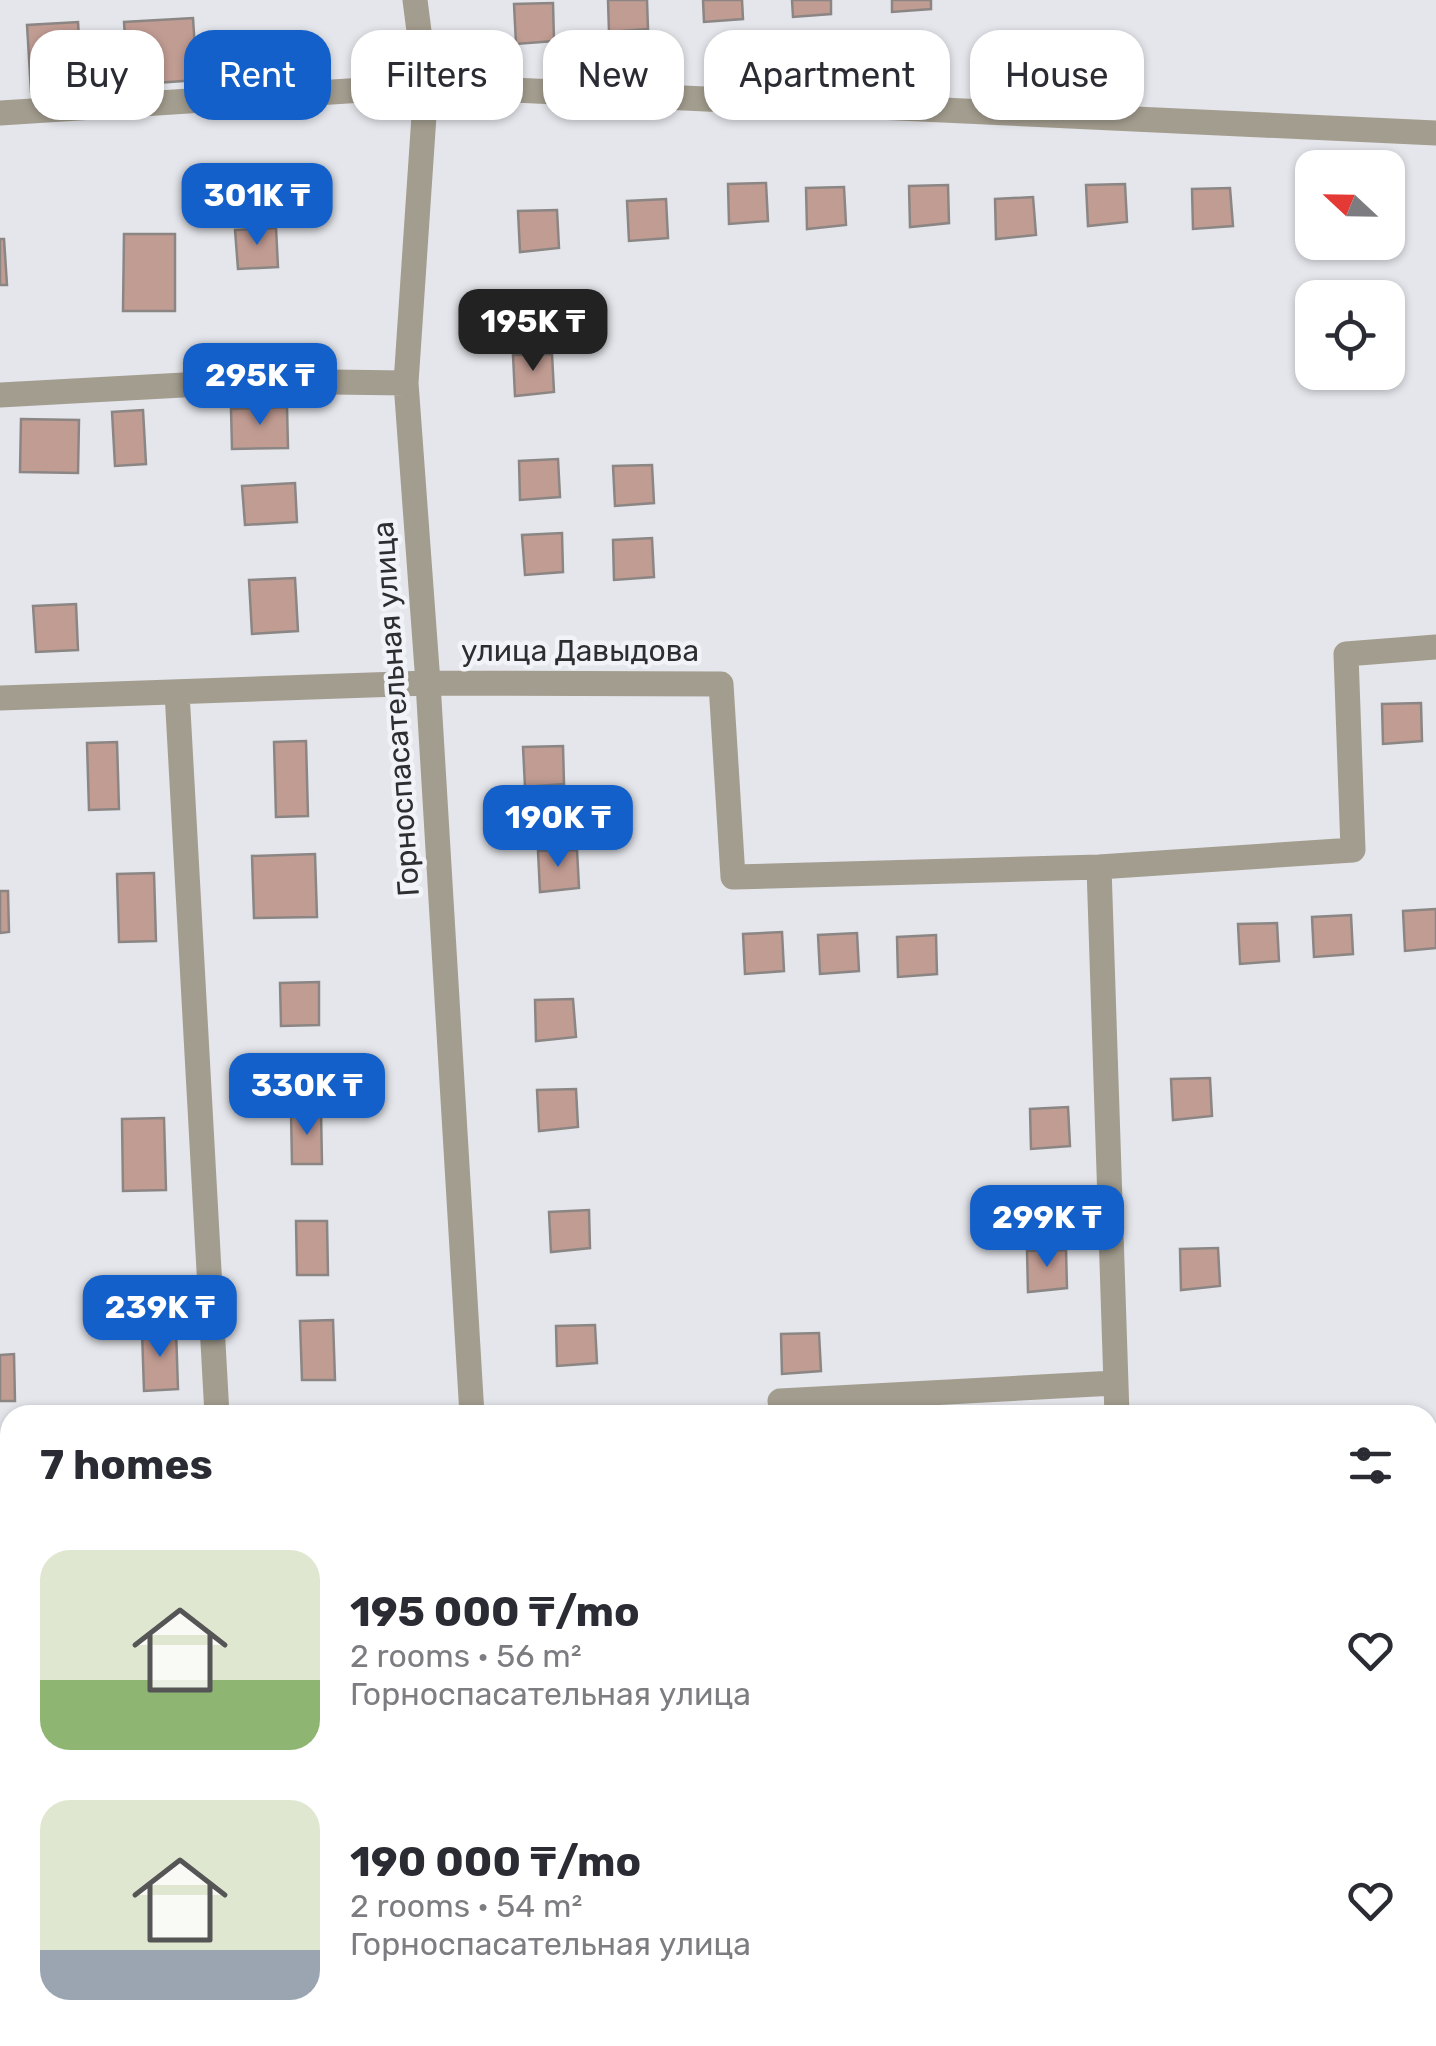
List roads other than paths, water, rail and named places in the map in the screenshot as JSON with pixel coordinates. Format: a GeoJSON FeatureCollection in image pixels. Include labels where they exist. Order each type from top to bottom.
{"type":"FeatureCollection","features":[{"type":"Feature","properties":{"kind":"street","name":"Горноспасательная улица"},"geometry":{"type":"LineString","coordinates":[[415,0],[419,30]]}},
{"type":"Feature","properties":{"kind":"street"},"geometry":{"type":"LineString","coordinates":[[0,113],[351,91]]}},
{"type":"Feature","properties":{"kind":"street"},"geometry":{"type":"LineString","coordinates":[[523,91],[1436,133]]}},
{"type":"Feature","properties":{"kind":"street","name":"Горноспасательная улица"},"geometry":{"type":"LineString","coordinates":[[424,120],[406,383],[471,1405]]}},
{"type":"Feature","properties":{"kind":"street"},"geometry":{"type":"LineString","coordinates":[[0,395],[256,381],[406,383]]}},
{"type":"Feature","properties":{"kind":"street","name":"улица Давыдова"},"geometry":{"type":"LineString","coordinates":[[0,698],[428,683],[722,684],[733,877],[1099,867],[1352,850],[1346,654],[1436,648]]}},
{"type":"Feature","properties":{"kind":"street"},"geometry":{"type":"LineString","coordinates":[[178,692],[216,1405]]}},
{"type":"Feature","properties":{"kind":"street"},"geometry":{"type":"LineString","coordinates":[[1099,867],[1116,1405]]}},
{"type":"Feature","properties":{"kind":"street"},"geometry":{"type":"LineString","coordinates":[[780,1400],[1115,1383]]}}]}
